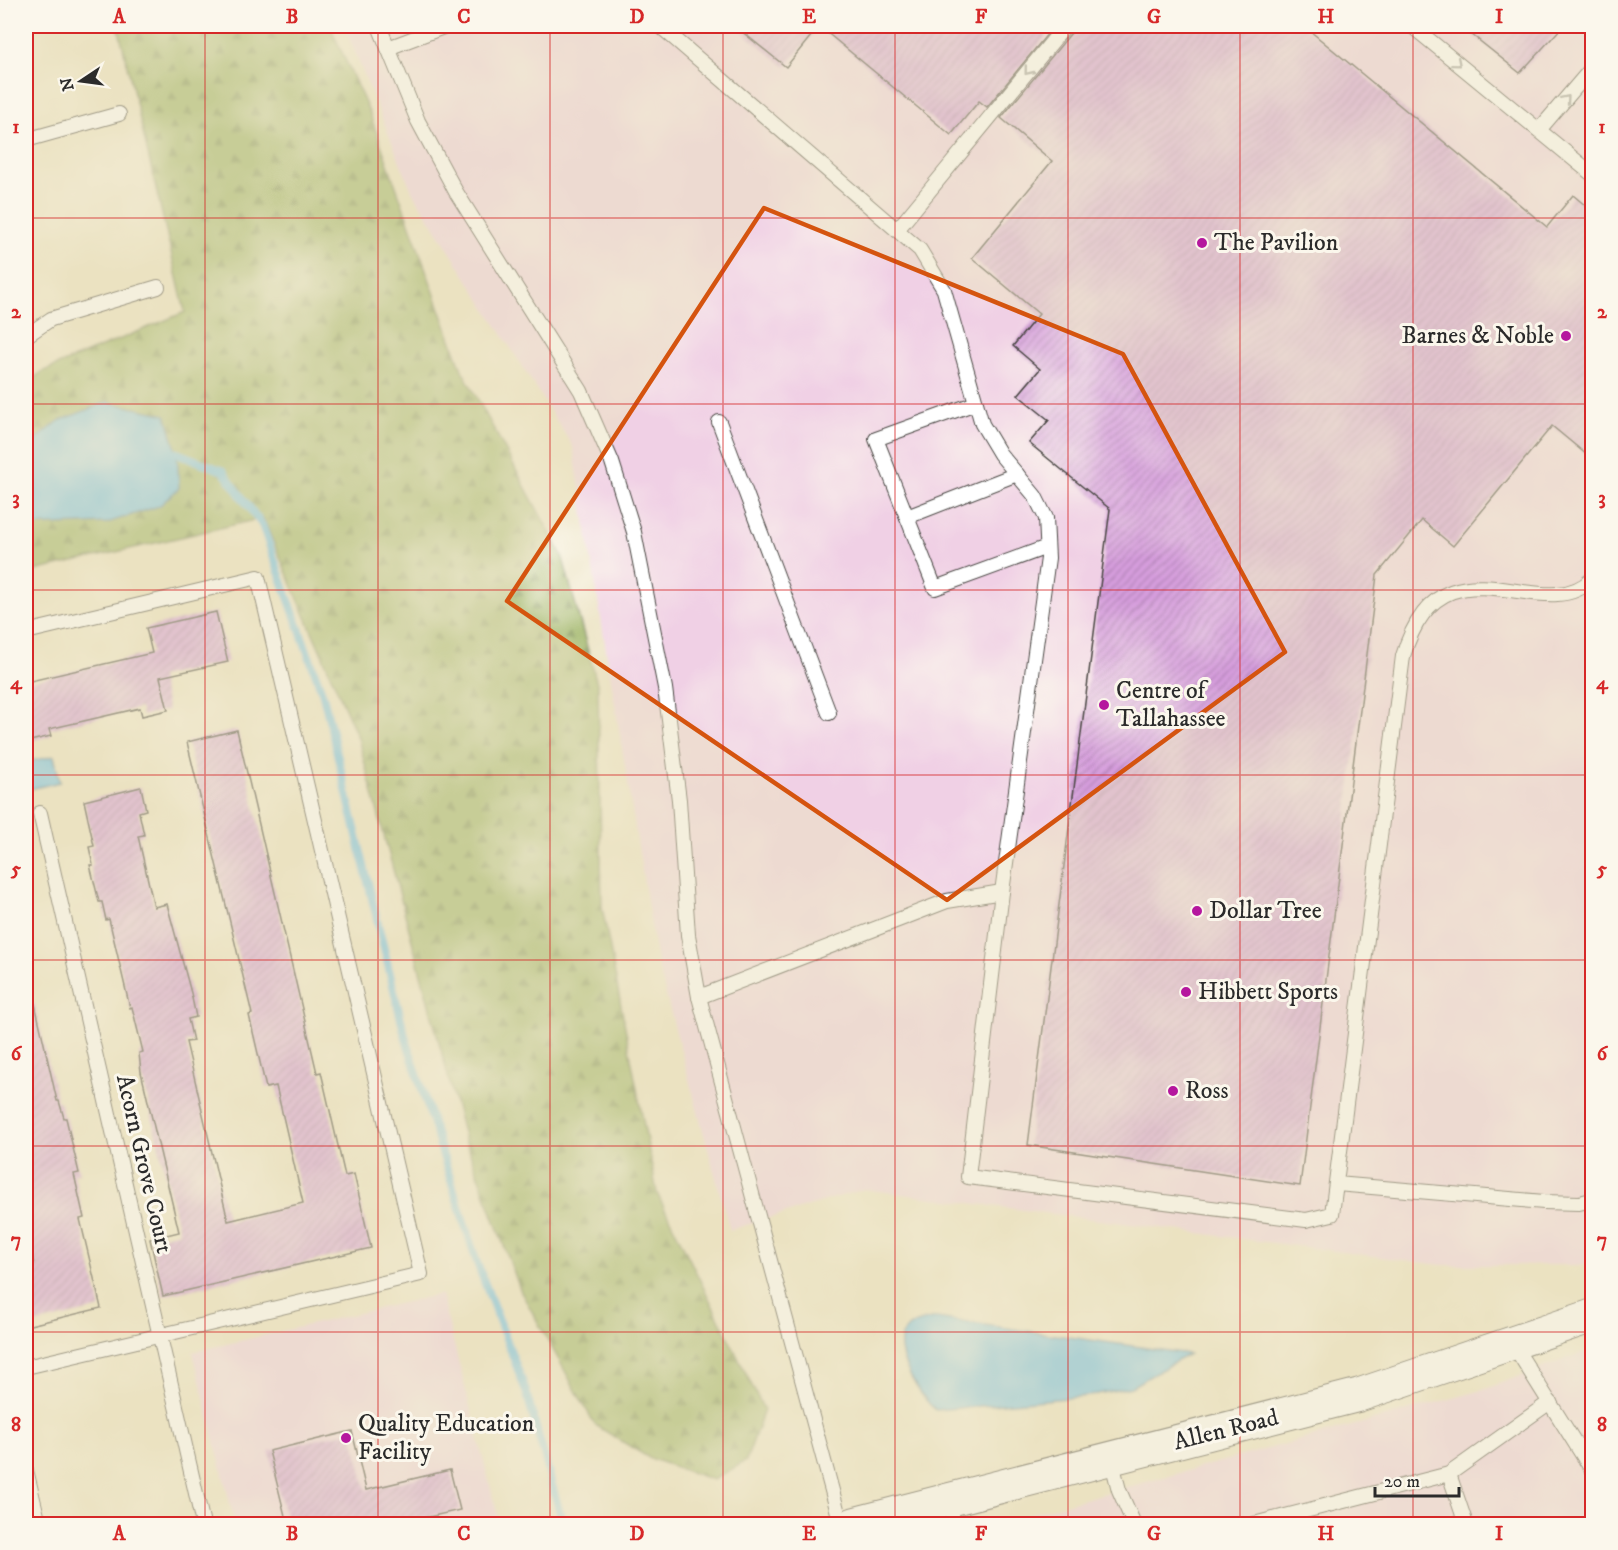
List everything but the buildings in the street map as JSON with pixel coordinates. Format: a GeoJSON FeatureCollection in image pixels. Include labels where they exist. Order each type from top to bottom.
{"type":"FeatureCollection","features":[{"type":"Feature","properties":{"kind":"street","name":"Allen Road"},"geometry":{"type":"LineString","coordinates":[[875,1522],[952,1513],[1111,1459],[1359,1395],[1592,1318]]}},
{"type":"Feature","properties":{"kind":"lane"},"geometry":{"type":"LineString","coordinates":[[379,26],[418,121],[456,192],[581,391],[612,462],[634,532],[666,688],[679,800],[688,935],[699,997],[841,1524]]}},
{"type":"Feature","properties":{"kind":"lane"},"geometry":{"type":"LineString","coordinates":[[387,48],[446,26]]}},
{"type":"Feature","properties":{"kind":"lane"},"geometry":{"type":"LineString","coordinates":[[660,26],[920,250],[944,290],[982,424],[1035,496],[1046,518],[1048,558],[1002,892],[968,1177],[1306,1220],[1332,1214],[1402,656],[1409,635],[1417,620],[1431,605],[1448,593],[1478,587],[1560,594],[1574,592],[1593,579]]}},
{"type":"Feature","properties":{"kind":"lane"},"geometry":{"type":"LineString","coordinates":[[897,230],[1065,26]]}},
{"type":"Feature","properties":{"kind":"lane"},"geometry":{"type":"LineString","coordinates":[[1412,26],[1593,174]]}},
{"type":"Feature","properties":{"kind":"lane"},"geometry":{"type":"LineString","coordinates":[[1539,130],[1593,68]]}},
{"type":"Feature","properties":{"kind":"lane"},"geometry":{"type":"LineString","coordinates":[[26,140],[119,114]]}},
{"type":"Feature","properties":{"kind":"lane"},"geometry":{"type":"LineString","coordinates":[[26,336],[51,319],[158,287]]}},
{"type":"Feature","properties":{"kind":"lane"},"geometry":{"type":"LineString","coordinates":[[976,403],[876,440],[935,588],[1047,547]]}},
{"type":"Feature","properties":{"kind":"lane"},"geometry":{"type":"LineString","coordinates":[[719,422],[829,713]]}},
{"type":"Feature","properties":{"kind":"lane"},"geometry":{"type":"LineString","coordinates":[[907,517],[1017,474]]}},
{"type":"Feature","properties":{"kind":"lane"},"geometry":{"type":"LineString","coordinates":[[26,633],[258,577],[421,1274],[26,1367]]}},
{"type":"Feature","properties":{"kind":"lane","name":"Acorn Grove Court"},"geometry":{"type":"LineString","coordinates":[[40,813],[203,1524]]}},
{"type":"Feature","properties":{"kind":"lane"},"geometry":{"type":"LineString","coordinates":[[699,997],[947,901],[1002,892]]}},
{"type":"Feature","properties":{"kind":"lane"},"geometry":{"type":"LineString","coordinates":[[1337,1184],[1544,1202],[1580,1203],[1593,1200]]}},
{"type":"Feature","properties":{"kind":"lane"},"geometry":{"type":"LineString","coordinates":[[1513,1344],[1593,1470]]}},
{"type":"Feature","properties":{"kind":"lane"},"geometry":{"type":"LineString","coordinates":[[1254,1524],[1449,1474],[1550,1402]]}},
{"type":"Feature","properties":{"kind":"lane"},"geometry":{"type":"LineString","coordinates":[[1111,1459],[1119,1490],[1134,1524]]}},
{"type":"Feature","properties":{"kind":"lane"},"geometry":{"type":"LineString","coordinates":[[26,1470],[39,1524]]}},
{"type":"Feature","properties":{"kind":"lane"},"geometry":{"type":"LineString","coordinates":[[1449,1474],[1466,1524]]}},
{"type":"Feature","properties":{"kind":"highlighted area"},"geometry":{"type":"Polygon","coordinates":[[[764,208],[1123,354],[1285,652],[947,900],[507,601],[764,208]]]}},
{"type":"Feature","properties":{"kind":"shaded area","name":"Centre of Tallahassee"},"geometry":{"type":"Polygon","coordinates":[[[344,26],[1592,26],[1592,1265],[1441,1265],[864,1189],[730,1230],[657,962],[573,447],[412,191],[344,26]]]}},
{"type":"Feature","properties":{"kind":"shaded area","name":"Quality Education Facility"},"geometry":{"type":"Polygon","coordinates":[[[441,1294],[500,1524],[235,1524],[193,1352],[441,1294]]]}},
{"type":"Feature","properties":{"kind":"shaded area"},"geometry":{"type":"Polygon","coordinates":[[[1592,1349],[1592,1524],[993,1524],[1483,1390],[1592,1349]]]}},
{"type":"Feature","properties":{"kind":"green space"},"geometry":{"type":"Polygon","coordinates":[[[118,26],[330,26],[370,114],[462,370],[562,555],[598,687],[602,907],[657,1193],[764,1410],[746,1461],[713,1480],[649,1458],[595,1425],[521,1292],[465,1140],[358,738],[263,518],[26,573],[26,383],[44,371],[185,312],[118,26]]]}},
{"type":"Feature","properties":{"kind":"water"},"geometry":{"type":"Polygon","coordinates":[[[107,402],[166,415],[177,453],[179,488],[159,506],[107,523],[26,526],[26,448],[59,421],[107,402]]]}},
{"type":"Feature","properties":{"kind":"water"},"geometry":{"type":"Polygon","coordinates":[[[54,756],[60,782],[26,790],[26,762],[54,756]]]}},
{"type":"Feature","properties":{"kind":"water"},"geometry":{"type":"Polygon","coordinates":[[[936,1318],[1189,1354],[1131,1387],[1088,1396],[936,1410],[923,1396],[910,1375],[905,1364],[901,1343],[903,1334],[909,1327],[936,1318]]]}},
{"type":"Feature","properties":{"kind":"waterway"},"geometry":{"type":"LineString","coordinates":[[177,453],[223,471],[262,525],[323,695],[405,1036],[477,1263],[526,1391],[563,1524]]}},
{"type":"Feature","properties":{"kind":"place","name":"The Pavilion"},"geometry":{"type":"Point","coordinates":[1202,243]}},
{"type":"Feature","properties":{"kind":"place","name":"Barnes & Noble"},"geometry":{"type":"Point","coordinates":[1566,336]}},
{"type":"Feature","properties":{"kind":"place","name":"Centre of Tallahassee"},"geometry":{"type":"Point","coordinates":[1104,705]}},
{"type":"Feature","properties":{"kind":"place","name":"Dollar Tree"},"geometry":{"type":"Point","coordinates":[1197,911]}},
{"type":"Feature","properties":{"kind":"place","name":"Hibbett Sports"},"geometry":{"type":"Point","coordinates":[1186,992]}},
{"type":"Feature","properties":{"kind":"place","name":"Ross"},"geometry":{"type":"Point","coordinates":[1173,1091]}},
{"type":"Feature","properties":{"kind":"place","name":"Quality Education Facility"},"geometry":{"type":"Point","coordinates":[346,1438]}}]}
